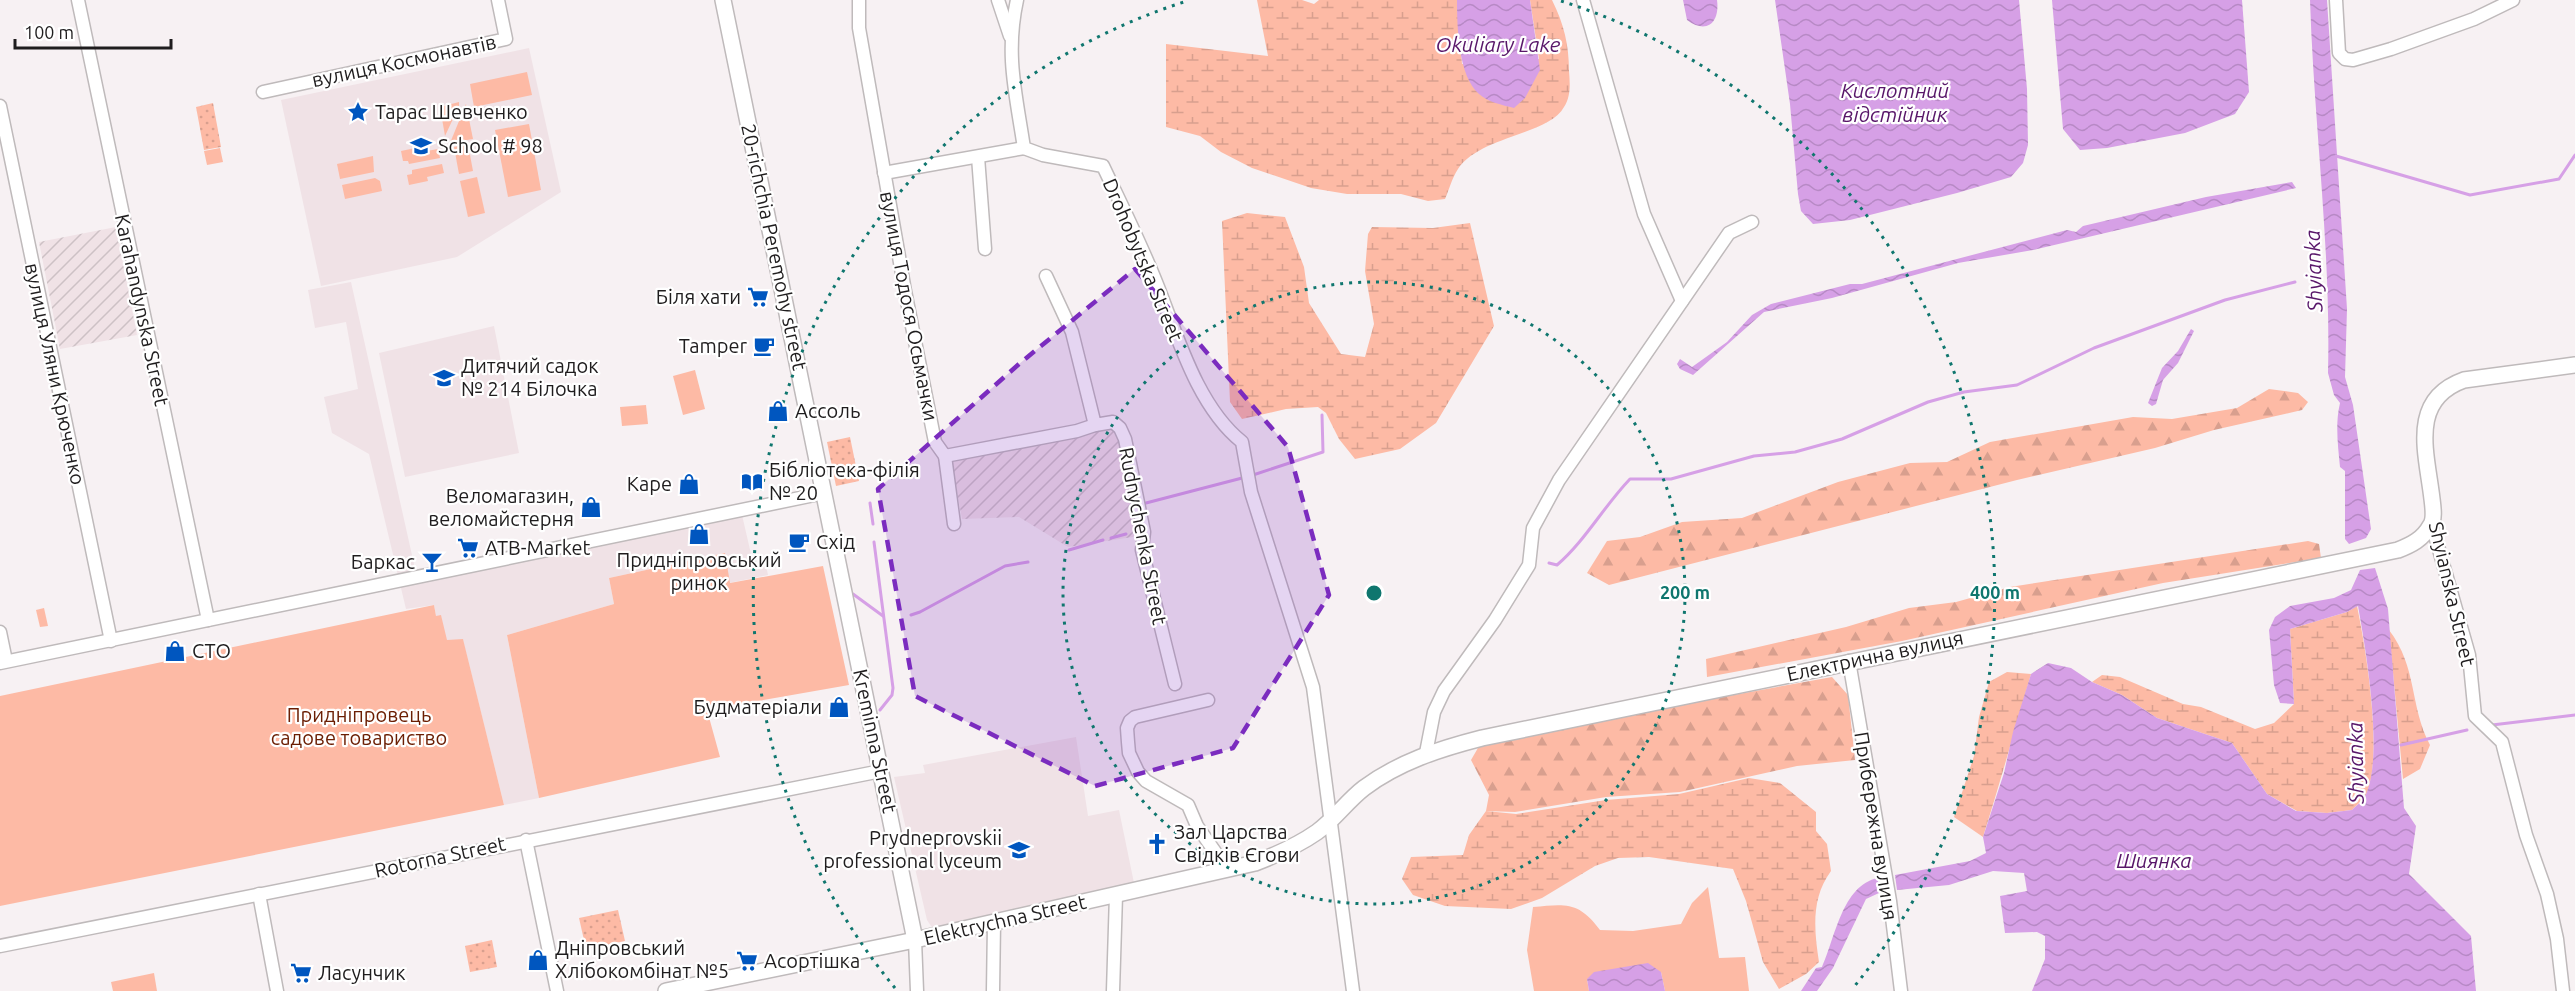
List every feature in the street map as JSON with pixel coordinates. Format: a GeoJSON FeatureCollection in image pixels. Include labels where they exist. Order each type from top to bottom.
{"type":"FeatureCollection","features":[{"type":"Feature","properties":{"kind":"street","name":"Karahandynska Street"},"geometry":{"type":"LineString","coordinates":[[78,0],[208,620]]}},
{"type":"Feature","properties":{"kind":"street","name":"вулиця Космонавтів"},"geometry":{"type":"LineString","coordinates":[[263,92],[506,39],[498,0]]}},
{"type":"Feature","properties":{"kind":"street","name":"20-richchia Peremohy street"},"geometry":{"type":"LineString","coordinates":[[723,0],[824,493]]}},
{"type":"Feature","properties":{"kind":"street","name":"вулиця Тодося Осьмачки"},"geometry":{"type":"LineString","coordinates":[[859,0],[859,28],[884,173],[931,425],[935,442],[945,456],[954,524]]}},
{"type":"Feature","properties":{"kind":"street"},"geometry":{"type":"LineString","coordinates":[[998,0],[1010,36]]}},
{"type":"Feature","properties":{"kind":"street"},"geometry":{"type":"LineString","coordinates":[[884,173],[1024,148],[1011,61],[1010,36],[1017,0]]}},
{"type":"Feature","properties":{"kind":"street"},"geometry":{"type":"LineString","coordinates":[[1583,0],[1644,214],[1682,301]]}},
{"type":"Feature","properties":{"kind":"street"},"geometry":{"type":"LineString","coordinates":[[2336,0],[2339,53],[2345,59],[2353,60],[2474,19],[2513,0]]}},
{"type":"Feature","properties":{"kind":"street","name":"вулиця Уляни Крюченко"},"geometry":{"type":"LineString","coordinates":[[0,106],[111,641]]}},
{"type":"Feature","properties":{"kind":"street","name":"Drohobytska Street"},"geometry":{"type":"LineString","coordinates":[[1024,148],[1043,155],[1103,166],[1158,287],[1183,354],[1226,429],[1242,441],[1249,481],[1313,687],[1331,819]]}},
{"type":"Feature","properties":{"kind":"street"},"geometry":{"type":"LineString","coordinates":[[978,157],[985,249]]}},
{"type":"Feature","properties":{"kind":"street"},"geometry":{"type":"LineString","coordinates":[[1426,753],[1432,719],[1444,691],[1495,620],[1528,565],[1533,528],[1559,480],[1729,233],[1752,222]]}},
{"type":"Feature","properties":{"kind":"street"},"geometry":{"type":"LineString","coordinates":[[945,456],[1077,431],[1095,425],[1072,332],[1046,276]]}},
{"type":"Feature","properties":{"kind":"street","name":"Shyianska Street"},"geometry":{"type":"LineString","coordinates":[[2563,991],[2557,939],[2547,894],[2526,835],[2502,742],[2475,716],[2469,655],[2432,525],[2433,511],[2424,427],[2428,410],[2439,394],[2451,385],[2464,380],[2575,365]]}},
{"type":"Feature","properties":{"kind":"street","name":"Rudnychenka Street"},"geometry":{"type":"LineString","coordinates":[[1095,425],[1113,422],[1120,428],[1125,439],[1144,532],[1142,550],[1174,684]]}},
{"type":"Feature","properties":{"kind":"street"},"geometry":{"type":"LineString","coordinates":[[0,632],[3,662],[824,493]]}},
{"type":"Feature","properties":{"kind":"street","name":"Kreminna Street"},"geometry":{"type":"LineString","coordinates":[[824,493],[915,940],[917,991]]}},
{"type":"Feature","properties":{"kind":"street","name":"Електрична вулиця"},"geometry":{"type":"LineString","coordinates":[[1331,819],[1365,787],[1426,753],[1482,738],[2398,550],[2413,544],[2432,525]]}},
{"type":"Feature","properties":{"kind":"street","name":"Прибережна вулиця"},"geometry":{"type":"LineString","coordinates":[[1849,661],[1890,901],[1896,965],[1901,991]]}},
{"type":"Feature","properties":{"kind":"street"},"geometry":{"type":"LineString","coordinates":[[1208,700],[1136,717],[1130,721],[1127,728],[1129,753],[1138,772],[1146,782],[1188,806],[1197,826],[1227,869]]}},
{"type":"Feature","properties":{"kind":"street","name":"Rotorna Street"},"geometry":{"type":"LineString","coordinates":[[0,946],[526,840],[879,764]]}},
{"type":"Feature","properties":{"kind":"street"},"geometry":{"type":"LineString","coordinates":[[1331,819],[1353,991]]}},
{"type":"Feature","properties":{"kind":"street","name":"Elektrychna Street"},"geometry":{"type":"LineString","coordinates":[[666,991],[994,923],[1255,863],[1286,851],[1318,831],[1331,819]]}},
{"type":"Feature","properties":{"kind":"street"},"geometry":{"type":"LineString","coordinates":[[526,840],[557,991]]}},
{"type":"Feature","properties":{"kind":"street"},"geometry":{"type":"LineString","coordinates":[[259,894],[277,991]]}},
{"type":"Feature","properties":{"kind":"street"},"geometry":{"type":"LineString","coordinates":[[1113,991],[1116,895]]}},
{"type":"Feature","properties":{"kind":"street"},"geometry":{"type":"LineString","coordinates":[[993,991],[994,923]]}},
{"type":"Feature","properties":{"kind":"highlighted area"},"geometry":{"type":"Polygon","coordinates":[[[1135,269],[1288,447],[1329,595],[1233,748],[1095,786],[915,696],[878,489],[1019,364],[1135,269]]]}},
{"type":"Feature","properties":{"kind":"shaded area","name":"School # 98"},"geometry":{"type":"Polygon","coordinates":[[[529,48],[561,192],[457,257],[321,286],[281,100],[529,48]]]}},
{"type":"Feature","properties":{"kind":"shaded area"},"geometry":{"type":"Polygon","coordinates":[[[116,227],[137,335],[60,349],[39,242],[116,227]]]}},
{"type":"Feature","properties":{"kind":"shaded area","name":"Придніпровський ринок"},"geometry":{"type":"Polygon","coordinates":[[[351,282],[418,582],[742,515],[754,567],[766,565],[768,575],[729,583],[725,553],[609,578],[614,604],[507,635],[539,798],[504,805],[463,640],[446,640],[441,616],[436,616],[434,605],[406,609],[369,454],[332,433],[324,397],[358,389],[346,322],[315,328],[308,290],[351,282]]]}},
{"type":"Feature","properties":{"kind":"shaded area","name":"Дитячий садок № 214 Білочка"},"geometry":{"type":"Polygon","coordinates":[[[494,326],[519,453],[405,477],[379,353],[494,326]]]}},
{"type":"Feature","properties":{"kind":"shaded area"},"geometry":{"type":"Polygon","coordinates":[[[1116,427],[1139,536],[1068,547],[1019,517],[962,519],[951,459],[1116,427]]]}},
{"type":"Feature","properties":{"kind":"shaded area","name":"Prydneprovskii professional lyceum"},"geometry":{"type":"Polygon","coordinates":[[[1076,737],[1088,816],[1119,810],[1134,883],[933,929],[927,920],[894,777],[925,773],[923,765],[1076,737]]]}},
{"type":"Feature","properties":{"kind":"green space"},"geometry":{"type":"Polygon","coordinates":[[[1257,0],[1302,0],[1314,4],[1319,0],[1457,0],[1462,64],[1539,59],[1530,0],[1552,0],[1563,26],[1567,43],[1570,81],[1568,99],[1556,116],[1544,124],[1497,142],[1468,158],[1458,169],[1445,199],[1428,201],[1401,194],[1347,194],[1311,188],[1252,168],[1221,152],[1200,136],[1166,127],[1166,44],[1268,56],[1257,0]]]}},
{"type":"Feature","properties":{"kind":"green space"},"geometry":{"type":"Polygon","coordinates":[[[527,72],[532,95],[474,107],[470,84],[527,72]]]}},
{"type":"Feature","properties":{"kind":"green space"},"geometry":{"type":"Polygon","coordinates":[[[459,102],[459,106],[445,136],[440,107],[459,102]]]}},
{"type":"Feature","properties":{"kind":"green space"},"geometry":{"type":"Polygon","coordinates":[[[213,103],[221,147],[204,150],[196,107],[213,103]]]}},
{"type":"Feature","properties":{"kind":"green space"},"geometry":{"type":"Polygon","coordinates":[[[466,104],[473,139],[450,143],[466,104]]]}},
{"type":"Feature","properties":{"kind":"green space"},"geometry":{"type":"Polygon","coordinates":[[[529,124],[541,190],[508,197],[495,130],[529,124]]]}},
{"type":"Feature","properties":{"kind":"green space"},"geometry":{"type":"Polygon","coordinates":[[[468,144],[473,171],[459,174],[454,147],[468,144]]]}},
{"type":"Feature","properties":{"kind":"green space"},"geometry":{"type":"Polygon","coordinates":[[[420,147],[421,152],[438,149],[440,158],[409,164],[408,161],[403,161],[401,151],[420,147]]]}},
{"type":"Feature","properties":{"kind":"green space"},"geometry":{"type":"Polygon","coordinates":[[[220,148],[223,162],[207,165],[204,151],[220,148]]]}},
{"type":"Feature","properties":{"kind":"green space"},"geometry":{"type":"Polygon","coordinates":[[[373,156],[374,172],[340,179],[337,164],[373,156]]]}},
{"type":"Feature","properties":{"kind":"green space"},"geometry":{"type":"Polygon","coordinates":[[[442,164],[444,173],[427,177],[428,181],[409,185],[407,175],[412,174],[412,170],[442,164]]]}},
{"type":"Feature","properties":{"kind":"green space"},"geometry":{"type":"Polygon","coordinates":[[[477,177],[485,213],[468,217],[460,181],[477,177]]]}},
{"type":"Feature","properties":{"kind":"green space"},"geometry":{"type":"Polygon","coordinates":[[[375,178],[380,181],[382,191],[345,199],[342,185],[375,178]]]}},
{"type":"Feature","properties":{"kind":"green space"},"geometry":{"type":"Polygon","coordinates":[[[1247,213],[1285,217],[1304,267],[1309,303],[1341,354],[1365,357],[1374,324],[1365,271],[1368,234],[1372,227],[1433,228],[1470,223],[1494,326],[1436,423],[1400,449],[1355,459],[1339,439],[1326,413],[1318,407],[1286,409],[1242,419],[1230,402],[1222,221],[1247,213]]]}},
{"type":"Feature","properties":{"kind":"green space"},"geometry":{"type":"Polygon","coordinates":[[[695,370],[705,409],[683,415],[673,376],[695,370]]]}},
{"type":"Feature","properties":{"kind":"green space"},"geometry":{"type":"Polygon","coordinates":[[[2269,389],[2298,393],[2308,402],[2302,410],[2214,430],[2155,448],[2017,480],[1609,585],[1587,573],[1607,541],[1640,537],[1682,522],[1742,518],[1838,482],[1910,463],[1947,462],[1990,442],[2133,417],[2172,419],[2237,408],[2269,389]]]}},
{"type":"Feature","properties":{"kind":"green space"},"geometry":{"type":"Polygon","coordinates":[[[646,405],[648,424],[622,426],[620,407],[646,405]]]}},
{"type":"Feature","properties":{"kind":"green space"},"geometry":{"type":"Polygon","coordinates":[[[850,437],[859,481],[836,486],[827,442],[850,437]]]}},
{"type":"Feature","properties":{"kind":"green space"},"geometry":{"type":"Polygon","coordinates":[[[2308,541],[2319,544],[2321,558],[2163,583],[1902,641],[1707,677],[1706,659],[1846,627],[1909,608],[1956,602],[2010,587],[2308,541]]]}},
{"type":"Feature","properties":{"kind":"green space"},"geometry":{"type":"Polygon","coordinates":[[[725,553],[730,583],[823,566],[849,685],[707,710],[720,757],[539,798],[507,635],[614,604],[609,578],[725,553]]]}},
{"type":"Feature","properties":{"kind":"green space","name":"Придніпровець садове товариство"},"geometry":{"type":"Polygon","coordinates":[[[434,605],[436,616],[441,615],[447,640],[463,639],[504,805],[0,906],[0,696],[434,605]]]}},
{"type":"Feature","properties":{"kind":"green space"},"geometry":{"type":"Polygon","coordinates":[[[2357,606],[2371,701],[2373,753],[2372,775],[2367,793],[2352,810],[2327,813],[2297,811],[2267,794],[2232,743],[2157,718],[2122,695],[2092,682],[2102,675],[2120,677],[2183,704],[2201,707],[2255,729],[2274,723],[2294,704],[2290,629],[2347,612],[2357,606]]]}},
{"type":"Feature","properties":{"kind":"green space"},"geometry":{"type":"Polygon","coordinates":[[[44,608],[48,626],[40,627],[36,610],[44,608]]]}},
{"type":"Feature","properties":{"kind":"green space"},"geometry":{"type":"Polygon","coordinates":[[[2389,630],[2405,658],[2423,730],[2430,745],[2420,769],[2403,779],[2389,630]]]}},
{"type":"Feature","properties":{"kind":"green space"},"geometry":{"type":"Polygon","coordinates":[[[2007,672],[2031,674],[1983,837],[1954,817],[1974,756],[1979,717],[1989,682],[2007,672]]]}},
{"type":"Feature","properties":{"kind":"green space"},"geometry":{"type":"Polygon","coordinates":[[[1832,677],[1848,695],[1855,760],[1797,766],[1680,792],[1606,797],[1515,812],[1486,811],[1489,795],[1471,760],[1482,741],[1832,677]]]}},
{"type":"Feature","properties":{"kind":"green space"},"geometry":{"type":"Polygon","coordinates":[[[1749,778],[1780,783],[1816,812],[1816,831],[1827,844],[1831,871],[1817,903],[1815,926],[1819,962],[1806,974],[1779,989],[1763,962],[1746,901],[1733,869],[1649,857],[1618,858],[1595,866],[1542,898],[1511,909],[1445,906],[1413,895],[1402,879],[1411,857],[1463,855],[1469,835],[1486,811],[1516,814],[1606,800],[1679,794],[1749,778]]]}},
{"type":"Feature","properties":{"kind":"green space"},"geometry":{"type":"Polygon","coordinates":[[[1708,887],[1719,958],[1745,957],[1749,991],[1665,991],[1661,972],[1587,979],[1589,991],[1534,991],[1527,950],[1533,907],[1571,906],[1585,914],[1600,930],[1633,931],[1681,924],[1692,903],[1708,887]]]}},
{"type":"Feature","properties":{"kind":"green space"},"geometry":{"type":"Polygon","coordinates":[[[618,910],[625,941],[586,949],[579,918],[618,910]]]}},
{"type":"Feature","properties":{"kind":"green space"},"geometry":{"type":"Polygon","coordinates":[[[492,940],[497,967],[470,972],[465,946],[492,940]]]}},
{"type":"Feature","properties":{"kind":"green space"},"geometry":{"type":"Polygon","coordinates":[[[154,973],[157,991],[113,991],[111,982],[154,973]]]}},
{"type":"Feature","properties":{"kind":"water","name":"Okuliary Lake"},"geometry":{"type":"Polygon","coordinates":[[[1457,0],[1530,0],[1540,70],[1525,98],[1514,108],[1487,99],[1472,86],[1460,50],[1457,0]]]}},
{"type":"Feature","properties":{"kind":"water"},"geometry":{"type":"Polygon","coordinates":[[[1683,0],[1717,0],[1714,20],[1711,24],[1701,26],[1687,20],[1683,0]]]}},
{"type":"Feature","properties":{"kind":"water","name":"Кислотний відстійник"},"geometry":{"type":"Polygon","coordinates":[[[1775,0],[2019,0],[2027,89],[2028,145],[2023,163],[2011,177],[1957,193],[1850,220],[1813,224],[1801,211],[1798,194],[1790,104],[1775,0]]]}},
{"type":"Feature","properties":{"kind":"water"},"geometry":{"type":"Polygon","coordinates":[[[2052,0],[2242,0],[2249,92],[2235,114],[2185,133],[2107,148],[2080,150],[2063,129],[2052,0]]]}},
{"type":"Feature","properties":{"kind":"water"},"geometry":{"type":"Polygon","coordinates":[[[2310,0],[2327,0],[2347,309],[2345,377],[2353,405],[2371,529],[2366,538],[2349,544],[2345,539],[2345,471],[2340,467],[2338,443],[2340,403],[2334,395],[2328,373],[2325,233],[2310,0]]]}},
{"type":"Feature","properties":{"kind":"water"},"geometry":{"type":"Polygon","coordinates":[[[2292,182],[2296,188],[2033,250],[1958,263],[1832,298],[1764,312],[1693,375],[1680,369],[1677,364],[1680,359],[1692,367],[1727,342],[1752,315],[1771,304],[1850,284],[1862,284],[2067,230],[2076,232],[2083,226],[2206,197],[2292,182]]]}},
{"type":"Feature","properties":{"kind":"water"},"geometry":{"type":"Polygon","coordinates":[[[2191,329],[2194,331],[2178,363],[2163,380],[2156,404],[2152,406],[2148,403],[2162,368],[2178,351],[2191,329]]]}},
{"type":"Feature","properties":{"kind":"water","name":"Шиянка"},"geometry":{"type":"Polygon","coordinates":[[[2375,568],[2388,609],[2404,808],[2416,826],[2409,874],[2471,936],[2476,991],[2032,991],[2045,959],[2045,936],[2037,932],[2005,933],[2000,896],[2027,891],[2024,873],[1993,871],[1949,885],[1897,890],[1895,875],[1970,861],[1986,853],[1983,837],[2004,773],[2013,732],[2031,674],[2048,663],[2071,668],[2092,682],[2122,695],[2157,718],[2232,743],[2267,794],[2296,811],[2327,813],[2352,810],[2367,792],[2372,774],[2373,752],[2372,700],[2358,606],[2347,612],[2290,629],[2294,704],[2280,703],[2274,685],[2269,630],[2275,617],[2290,606],[2334,598],[2351,590],[2360,570],[2375,568]]]}},
{"type":"Feature","properties":{"kind":"water"},"geometry":{"type":"Polygon","coordinates":[[[1878,878],[1879,893],[1866,899],[1833,968],[1817,991],[1801,991],[1816,968],[1822,967],[1848,902],[1866,883],[1878,878]]]}},
{"type":"Feature","properties":{"kind":"water"},"geometry":{"type":"Polygon","coordinates":[[[1648,963],[1661,972],[1665,991],[1589,991],[1587,979],[1594,972],[1648,963]]]}},
{"type":"Feature","properties":{"kind":"waterway"},"geometry":{"type":"LineString","coordinates":[[2336,156],[2470,195],[2559,179],[2575,155]]}},
{"type":"Feature","properties":{"kind":"waterway","name":"Shyianka"},"geometry":{"type":"LineString","coordinates":[[1549,563],[1557,565],[1567,556],[1630,479],[1671,479],[1754,456],[1795,452],[1842,439],[1928,402],[1964,392],[2017,385],[2094,348],[2225,300],[2295,282]]}},
{"type":"Feature","properties":{"kind":"waterway"},"geometry":{"type":"LineString","coordinates":[[1253,475],[1323,452],[1322,415]]}},
{"type":"Feature","properties":{"kind":"waterway"},"geometry":{"type":"LineString","coordinates":[[1146,503],[1246,477]]}},
{"type":"Feature","properties":{"kind":"waterway"},"geometry":{"type":"LineString","coordinates":[[870,503],[873,524]]}},
{"type":"Feature","properties":{"kind":"waterway"},"geometry":{"type":"LineString","coordinates":[[1111,538],[1126,534]]}},
{"type":"Feature","properties":{"kind":"waterway"},"geometry":{"type":"LineString","coordinates":[[1069,550],[1103,540]]}},
{"type":"Feature","properties":{"kind":"waterway"},"geometry":{"type":"LineString","coordinates":[[874,542],[893,688],[892,695],[880,710]]}},
{"type":"Feature","properties":{"kind":"waterway"},"geometry":{"type":"LineString","coordinates":[[911,615],[1005,566],[1028,562]]}},
{"type":"Feature","properties":{"kind":"waterway"},"geometry":{"type":"LineString","coordinates":[[853,594],[883,616]]}},
{"type":"Feature","properties":{"kind":"waterway"},"geometry":{"type":"LineString","coordinates":[[2492,725],[2575,715]]}},
{"type":"Feature","properties":{"kind":"waterway"},"geometry":{"type":"LineString","coordinates":[[2401,745],[2467,730]]}},
{"type":"Feature","properties":{"kind":"place","name":"Тарас Шевченко"},"geometry":{"type":"Point","coordinates":[358,112]}},
{"type":"Feature","properties":{"kind":"place","name":"School # 98"},"geometry":{"type":"Point","coordinates":[421,146]}},
{"type":"Feature","properties":{"kind":"place","name":"Біля хати"},"geometry":{"type":"Point","coordinates":[758,297]}},
{"type":"Feature","properties":{"kind":"place","name":"Tamper"},"geometry":{"type":"Point","coordinates":[764,346]}},
{"type":"Feature","properties":{"kind":"place","name":"Дитячий садок № 214 Білочка"},"geometry":{"type":"Point","coordinates":[444,378]}},
{"type":"Feature","properties":{"kind":"place","name":"Ассоль"},"geometry":{"type":"Point","coordinates":[778,411]}},
{"type":"Feature","properties":{"kind":"place","name":"Бібліотека-філія № 20"},"geometry":{"type":"Point","coordinates":[752,482]}},
{"type":"Feature","properties":{"kind":"place","name":"Каре"},"geometry":{"type":"Point","coordinates":[689,484]}},
{"type":"Feature","properties":{"kind":"place","name":"Веломагазин, веломайстерня"},"geometry":{"type":"Point","coordinates":[591,507]}},
{"type":"Feature","properties":{"kind":"place","name":"Придніпровський ринок"},"geometry":{"type":"Point","coordinates":[699,534]}},
{"type":"Feature","properties":{"kind":"place","name":"Схід"},"geometry":{"type":"Point","coordinates":[799,542]}},
{"type":"Feature","properties":{"kind":"place","name":"ATB-Market"},"geometry":{"type":"Point","coordinates":[468,548]}},
{"type":"Feature","properties":{"kind":"place","name":"Баркас"},"geometry":{"type":"Point","coordinates":[432,562]}},
{"type":"Feature","properties":{"kind":"place","name":"СТО"},"geometry":{"type":"Point","coordinates":[175,651]}},
{"type":"Feature","properties":{"kind":"place","name":"Будматеріали"},"geometry":{"type":"Point","coordinates":[839,707]}},
{"type":"Feature","properties":{"kind":"place","name":"Зал Царства Свідків Єгови"},"geometry":{"type":"Point","coordinates":[1157,844]}},
{"type":"Feature","properties":{"kind":"place","name":"Prydneprovskii professional lyceum"},"geometry":{"type":"Point","coordinates":[1019,850]}},
{"type":"Feature","properties":{"kind":"place","name":"Дніпровський Хлібокомбінат №5"},"geometry":{"type":"Point","coordinates":[538,960]}},
{"type":"Feature","properties":{"kind":"place","name":"Асортішка"},"geometry":{"type":"Point","coordinates":[747,961]}},
{"type":"Feature","properties":{"kind":"place","name":"Ласунчик"},"geometry":{"type":"Point","coordinates":[301,973]}}]}
